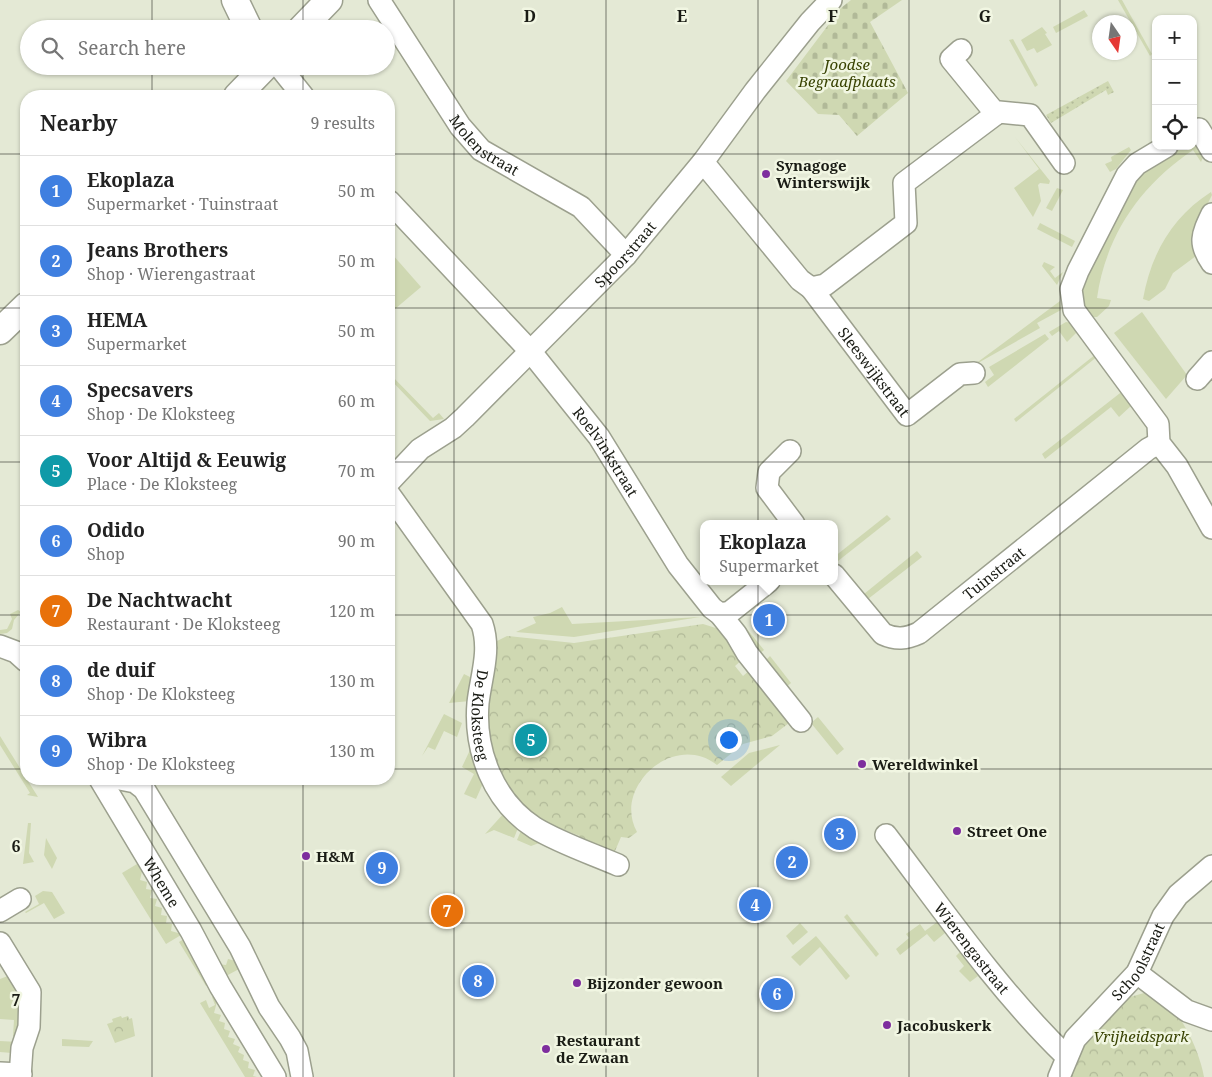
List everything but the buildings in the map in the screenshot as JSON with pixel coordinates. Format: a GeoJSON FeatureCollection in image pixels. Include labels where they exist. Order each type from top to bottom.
{"type":"FeatureCollection","features":[{"type":"Feature","properties":{"kind":"street"},"geometry":{"type":"LineString","coordinates":[[235,0],[245,20]]}},
{"type":"Feature","properties":{"kind":"street"},"geometry":{"type":"LineString","coordinates":[[310,20],[329,0]]}},
{"type":"Feature","properties":{"kind":"street","name":"Molenstraat"},"geometry":{"type":"LineString","coordinates":[[379,0],[392,20]]}},
{"type":"Feature","properties":{"kind":"street","name":"Spoorstraat"},"geometry":{"type":"LineString","coordinates":[[395,476],[420,449],[453,428],[626,255],[703,162],[755,91],[810,22],[831,0]]}},
{"type":"Feature","properties":{"kind":"street","name":"Molenstraat"},"geometry":{"type":"LineString","coordinates":[[395,25],[460,126],[481,150],[582,206],[626,255]]}},
{"type":"Feature","properties":{"kind":"street"},"geometry":{"type":"LineString","coordinates":[[961,50],[951,59],[996,114]]}},
{"type":"Feature","properties":{"kind":"street"},"geometry":{"type":"LineString","coordinates":[[243,90],[257,75]]}},
{"type":"Feature","properties":{"kind":"street"},"geometry":{"type":"LineString","coordinates":[[286,75],[298,90]]}},
{"type":"Feature","properties":{"kind":"street"},"geometry":{"type":"LineString","coordinates":[[811,288],[825,285],[906,223],[904,183],[999,112],[1030,115],[1064,164]]}},
{"type":"Feature","properties":{"kind":"street"},"geometry":{"type":"LineString","coordinates":[[1201,127],[1212,151]]}},
{"type":"Feature","properties":{"kind":"street"},"geometry":{"type":"LineString","coordinates":[[1160,150],[1136,164],[1127,175],[1078,271],[1071,289],[1074,310],[1158,424],[1159,443],[1177,466],[1212,528]]}},
{"type":"Feature","properties":{"kind":"street","name":"Sleeswijkstraat"},"geometry":{"type":"LineString","coordinates":[[703,162],[800,280],[811,288],[907,415],[960,374],[974,374]]}},
{"type":"Feature","properties":{"kind":"street","name":"Roelvinkstraat"},"geometry":{"type":"LineString","coordinates":[[395,207],[531,352],[599,436],[678,565],[712,608],[720,614],[736,634],[747,654],[801,721]]}},
{"type":"Feature","properties":{"kind":"street"},"geometry":{"type":"LineString","coordinates":[[1212,214],[1203,232],[1202,240],[1205,253],[1212,263]]}},
{"type":"Feature","properties":{"kind":"street"},"geometry":{"type":"LineString","coordinates":[[0,331],[20,312]]}},
{"type":"Feature","properties":{"kind":"street"},"geometry":{"type":"LineString","coordinates":[[1197,379],[1212,362]]}},
{"type":"Feature","properties":{"kind":"street","name":"Tuinstraat"},"geometry":{"type":"LineString","coordinates":[[838,580],[883,634],[891,638],[908,638],[919,633],[1148,449],[1159,443]]}},
{"type":"Feature","properties":{"kind":"street"},"geometry":{"type":"LineString","coordinates":[[790,451],[769,472],[767,488],[791,520]]}},
{"type":"Feature","properties":{"kind":"street","name":"De Kloksteeg"},"geometry":{"type":"LineString","coordinates":[[395,502],[482,624],[487,638],[479,693],[478,731],[484,762],[499,790],[508,804],[533,827],[618,865]]}},
{"type":"Feature","properties":{"kind":"street"},"geometry":{"type":"LineString","coordinates":[[720,614],[730,612],[764,585]]}},
{"type":"Feature","properties":{"kind":"street"},"geometry":{"type":"LineString","coordinates":[[5,647],[20,657]]}},
{"type":"Feature","properties":{"kind":"street","name":"Wheme"},"geometry":{"type":"LineString","coordinates":[[104,785],[207,958],[220,986],[275,1077]]}},
{"type":"Feature","properties":{"kind":"street"},"geometry":{"type":"LineString","coordinates":[[139,785],[144,789],[240,947],[250,970],[297,1051],[302,1077]]}},
{"type":"Feature","properties":{"kind":"street","name":"Wierengastraat"},"geometry":{"type":"LineString","coordinates":[[886,835],[992,974],[1038,1030],[1066,1056]]}},
{"type":"Feature","properties":{"kind":"street","name":"Schoolstraat"},"geometry":{"type":"LineString","coordinates":[[1059,1077],[1066,1056],[1081,1032],[1137,973],[1163,916],[1178,895],[1212,866]]}},
{"type":"Feature","properties":{"kind":"street"},"geometry":{"type":"LineString","coordinates":[[0,911],[20,900]]}},
{"type":"Feature","properties":{"kind":"street"},"geometry":{"type":"LineString","coordinates":[[0,943],[30,992],[29,1027],[14,1075]]}},
{"type":"Feature","properties":{"kind":"street"},"geometry":{"type":"LineString","coordinates":[[220,986],[250,970]]}},
{"type":"Feature","properties":{"kind":"street"},"geometry":{"type":"LineString","coordinates":[[1137,973],[1187,1011],[1212,1020]]}},
{"type":"Feature","properties":{"kind":"green space","name":"Joodse Begraafplaats"},"geometry":{"type":"Polygon","coordinates":[[[851,0],[902,0],[870,22],[908,93],[857,136],[839,115],[818,114],[786,81],[841,8],[851,0]]]}},
{"type":"Feature","properties":{"kind":"green space"},"geometry":{"type":"Polygon","coordinates":[[[1118,0],[1122,0],[1130,15],[1127,15],[1118,0]]]}},
{"type":"Feature","properties":{"kind":"green space"},"geometry":{"type":"Polygon","coordinates":[[[1084,10],[1088,16],[1056,33],[1053,27],[1084,10]]]}},
{"type":"Feature","properties":{"kind":"green space"},"geometry":{"type":"Polygon","coordinates":[[[1042,27],[1052,45],[1037,53],[1034,48],[1027,51],[1021,40],[1042,27]]]}},
{"type":"Feature","properties":{"kind":"green space"},"geometry":{"type":"Polygon","coordinates":[[[1137,27],[1152,54],[1150,56],[1137,33],[1137,27]]]}},
{"type":"Feature","properties":{"kind":"green space"},"geometry":{"type":"Polygon","coordinates":[[[1013,39],[1038,85],[1035,87],[1009,40],[1013,39]]]}},
{"type":"Feature","properties":{"kind":"green space"},"geometry":{"type":"Polygon","coordinates":[[[1108,81],[1114,92],[1108,95],[1106,90],[1051,123],[1046,115],[1108,81]]]}},
{"type":"Feature","properties":{"kind":"green space"},"geometry":{"type":"Polygon","coordinates":[[[1015,137],[1050,181],[1049,184],[1040,183],[1038,185],[1041,201],[1033,217],[1014,188],[1039,169],[1015,137]]]}},
{"type":"Feature","properties":{"kind":"green space"},"geometry":{"type":"Polygon","coordinates":[[[1199,143],[1204,155],[1201,162],[1193,150],[1197,150],[1197,144],[1199,143]]]}},
{"type":"Feature","properties":{"kind":"green space"},"geometry":{"type":"Polygon","coordinates":[[[1129,147],[1131,150],[1116,169],[1110,172],[1105,164],[1112,161],[1111,157],[1129,147]]]}},
{"type":"Feature","properties":{"kind":"green space"},"geometry":{"type":"Polygon","coordinates":[[[1177,150],[1193,150],[1157,179],[1128,214],[1108,253],[1097,298],[1111,300],[1109,306],[1097,317],[1090,317],[1083,306],[1083,284],[1134,181],[1150,166],[1177,150]]]}},
{"type":"Feature","properties":{"kind":"green space"},"geometry":{"type":"Polygon","coordinates":[[[1057,188],[1063,190],[1052,211],[1046,208],[1057,188]]]}},
{"type":"Feature","properties":{"kind":"green space"},"geometry":{"type":"Polygon","coordinates":[[[1211,192],[1212,195],[1196,227],[1196,256],[1173,273],[1165,289],[1149,301],[1143,299],[1152,267],[1165,238],[1185,213],[1211,192]]]}},
{"type":"Feature","properties":{"kind":"green space"},"geometry":{"type":"Polygon","coordinates":[[[1040,223],[1075,241],[1072,247],[1037,229],[1040,223]]]}},
{"type":"Feature","properties":{"kind":"green space"},"geometry":{"type":"Polygon","coordinates":[[[395,257],[421,287],[395,309],[395,257]]]}},
{"type":"Feature","properties":{"kind":"green space"},"geometry":{"type":"Polygon","coordinates":[[[1044,262],[1055,267],[1050,271],[1055,278],[1063,272],[1057,285],[1042,266],[1044,262]]]}},
{"type":"Feature","properties":{"kind":"green space"},"geometry":{"type":"Polygon","coordinates":[[[1060,301],[1061,310],[1037,323],[1040,328],[971,367],[1060,301]]]}},
{"type":"Feature","properties":{"kind":"green space"},"geometry":{"type":"Polygon","coordinates":[[[1142,312],[1187,375],[1166,399],[1114,333],[1142,312]]]}},
{"type":"Feature","properties":{"kind":"green space"},"geometry":{"type":"Polygon","coordinates":[[[1066,322],[1072,323],[1077,332],[1067,342],[1059,331],[1052,336],[1049,332],[1066,322]]]}},
{"type":"Feature","properties":{"kind":"green space"},"geometry":{"type":"Polygon","coordinates":[[[1045,334],[1049,339],[988,387],[985,382],[994,375],[989,367],[1045,334]]]}},
{"type":"Feature","properties":{"kind":"green space"},"geometry":{"type":"Polygon","coordinates":[[[1096,354],[1098,356],[1016,422],[1014,419],[1096,354]]]}},
{"type":"Feature","properties":{"kind":"green space"},"geometry":{"type":"Polygon","coordinates":[[[395,379],[433,418],[439,413],[444,419],[430,421],[395,384],[395,379]]]}},
{"type":"Feature","properties":{"kind":"green space"},"geometry":{"type":"Polygon","coordinates":[[[1124,390],[1132,405],[1119,417],[1111,407],[1045,459],[1042,454],[1124,390]]]}},
{"type":"Feature","properties":{"kind":"green space"},"geometry":{"type":"Polygon","coordinates":[[[887,515],[891,519],[838,561],[838,554],[887,515]]]}},
{"type":"Feature","properties":{"kind":"green space"},"geometry":{"type":"Polygon","coordinates":[[[917,551],[922,557],[868,599],[864,594],[917,551]]]}},
{"type":"Feature","properties":{"kind":"green space"},"geometry":{"type":"Polygon","coordinates":[[[562,607],[572,624],[700,617],[574,637],[516,632],[536,623],[533,617],[550,613],[562,607]]]}},
{"type":"Feature","properties":{"kind":"green space"},"geometry":{"type":"Polygon","coordinates":[[[18,610],[20,611],[14,620],[12,629],[7,633],[0,634],[0,630],[7,629],[12,619],[10,614],[18,610]]]}},
{"type":"Feature","properties":{"kind":"green space"},"geometry":{"type":"Polygon","coordinates":[[[742,623],[764,650],[757,656],[738,626],[742,623]]]}},
{"type":"Feature","properties":{"kind":"green space"},"geometry":{"type":"Polygon","coordinates":[[[703,624],[719,629],[743,659],[735,666],[743,676],[751,669],[789,723],[772,736],[743,744],[717,765],[700,756],[683,755],[666,759],[652,769],[640,782],[633,798],[631,815],[637,832],[629,838],[621,837],[612,858],[577,842],[580,836],[549,824],[547,829],[509,795],[484,735],[495,642],[507,636],[574,643],[703,624]]]}},
{"type":"Feature","properties":{"kind":"green space"},"geometry":{"type":"Polygon","coordinates":[[[770,656],[791,683],[784,689],[763,663],[770,656]]]}},
{"type":"Feature","properties":{"kind":"green space"},"geometry":{"type":"Polygon","coordinates":[[[464,674],[476,680],[470,701],[449,703],[464,674]]]}},
{"type":"Feature","properties":{"kind":"green space"},"geometry":{"type":"Polygon","coordinates":[[[444,714],[462,723],[457,737],[444,731],[435,750],[428,747],[422,756],[444,714]]]}},
{"type":"Feature","properties":{"kind":"green space"},"geometry":{"type":"Polygon","coordinates":[[[818,717],[844,749],[837,755],[811,723],[818,717]]]}},
{"type":"Feature","properties":{"kind":"green space"},"geometry":{"type":"Polygon","coordinates":[[[0,736],[20,768],[20,777],[0,745],[0,736]]]}},
{"type":"Feature","properties":{"kind":"green space"},"geometry":{"type":"Polygon","coordinates":[[[780,745],[731,786],[721,777],[749,753],[780,745]]]}},
{"type":"Feature","properties":{"kind":"green space"},"geometry":{"type":"Polygon","coordinates":[[[470,750],[484,781],[476,799],[464,794],[474,774],[462,767],[470,750]]]}},
{"type":"Feature","properties":{"kind":"green space"},"geometry":{"type":"Polygon","coordinates":[[[25,785],[31,785],[38,797],[27,795],[30,793],[25,785]]]}},
{"type":"Feature","properties":{"kind":"green space"},"geometry":{"type":"Polygon","coordinates":[[[505,812],[520,823],[514,838],[494,830],[485,834],[505,812]]]}},
{"type":"Feature","properties":{"kind":"green space"},"geometry":{"type":"Polygon","coordinates":[[[28,823],[31,823],[29,853],[34,862],[23,864],[28,823]]]}},
{"type":"Feature","properties":{"kind":"green space"},"geometry":{"type":"Polygon","coordinates":[[[523,826],[542,842],[531,846],[517,840],[523,826]]]}},
{"type":"Feature","properties":{"kind":"green space"},"geometry":{"type":"Polygon","coordinates":[[[46,838],[57,858],[52,869],[44,855],[46,838]]]}},
{"type":"Feature","properties":{"kind":"green space"},"geometry":{"type":"Polygon","coordinates":[[[142,861],[144,863],[140,880],[147,882],[146,889],[152,890],[150,898],[157,899],[155,906],[162,908],[161,915],[167,916],[166,923],[172,924],[171,931],[178,933],[179,926],[186,932],[166,944],[122,873],[142,861]]]}},
{"type":"Feature","properties":{"kind":"green space"},"geometry":{"type":"Polygon","coordinates":[[[43,891],[52,892],[65,913],[54,919],[44,903],[25,912],[39,904],[35,896],[43,891]]]}},
{"type":"Feature","properties":{"kind":"green space"},"geometry":{"type":"Polygon","coordinates":[[[847,914],[879,954],[876,957],[844,917],[847,914]]]}},
{"type":"Feature","properties":{"kind":"green space"},"geometry":{"type":"Polygon","coordinates":[[[937,922],[945,933],[934,942],[927,934],[900,955],[896,949],[909,938],[906,934],[920,924],[925,931],[937,922]]]}},
{"type":"Feature","properties":{"kind":"green space"},"geometry":{"type":"Polygon","coordinates":[[[800,923],[808,932],[793,945],[786,936],[800,923]]]}},
{"type":"Feature","properties":{"kind":"green space"},"geometry":{"type":"Polygon","coordinates":[[[816,936],[850,976],[846,980],[820,947],[800,966],[791,957],[816,936]]]}},
{"type":"Feature","properties":{"kind":"green space"},"geometry":{"type":"Polygon","coordinates":[[[184,939],[208,984],[206,986],[179,942],[184,939]]]}},
{"type":"Feature","properties":{"kind":"green space"},"geometry":{"type":"Polygon","coordinates":[[[960,952],[978,976],[970,982],[959,971],[964,966],[956,956],[960,952]]]}},
{"type":"Feature","properties":{"kind":"green space"},"geometry":{"type":"Polygon","coordinates":[[[228,959],[240,962],[239,969],[226,976],[218,964],[226,965],[228,959]]]}},
{"type":"Feature","properties":{"kind":"green space"},"geometry":{"type":"Polygon","coordinates":[[[13,974],[24,992],[20,1037],[13,1036],[14,1020],[0,1019],[0,979],[13,974]]]}},
{"type":"Feature","properties":{"kind":"green space","name":"Vrijheidspark"},"geometry":{"type":"Polygon","coordinates":[[[1144,993],[1156,996],[1176,1013],[1197,1052],[1204,1077],[1068,1077],[1080,1046],[1123,999],[1144,993]]]}},
{"type":"Feature","properties":{"kind":"green space"},"geometry":{"type":"Polygon","coordinates":[[[219,994],[214,1013],[221,1015],[219,1021],[225,1023],[224,1029],[230,1031],[228,1037],[235,1039],[233,1044],[240,1047],[238,1052],[244,1055],[243,1060],[249,1062],[248,1068],[255,1070],[253,1076],[257,1077],[245,1077],[200,1003],[206,1000],[209,1008],[215,1005],[212,997],[219,994]]]}},
{"type":"Feature","properties":{"kind":"green space"},"geometry":{"type":"Polygon","coordinates":[[[121,1016],[122,1018],[128,1016],[129,1019],[132,1018],[135,1036],[115,1043],[107,1024],[113,1022],[112,1019],[121,1016]]]}},
{"type":"Feature","properties":{"kind":"green space"},"geometry":{"type":"Polygon","coordinates":[[[62,1039],[93,1041],[89,1047],[62,1046],[62,1039]]]}},
{"type":"Feature","properties":{"kind":"green space"},"geometry":{"type":"Polygon","coordinates":[[[0,1041],[18,1042],[12,1053],[0,1052],[0,1041]]]}},
{"type":"Feature","properties":{"kind":"place","name":"Synagoge Winterswijk"},"geometry":{"type":"Point","coordinates":[766,174]}},
{"type":"Feature","properties":{"kind":"place","name":"Ekoplaza"},"geometry":{"type":"Point","coordinates":[769,620]}},
{"type":"Feature","properties":{"kind":"place","name":"Voor Altijd & Eeuwig"},"geometry":{"type":"Point","coordinates":[531,740]}},
{"type":"Feature","properties":{"kind":"place","name":"Wereldwinkel"},"geometry":{"type":"Point","coordinates":[862,764]}},
{"type":"Feature","properties":{"kind":"place","name":"Street One"},"geometry":{"type":"Point","coordinates":[957,831]}},
{"type":"Feature","properties":{"kind":"place","name":"HEMA"},"geometry":{"type":"Point","coordinates":[840,834]}},
{"type":"Feature","properties":{"kind":"place","name":"H&M"},"geometry":{"type":"Point","coordinates":[306,856]}},
{"type":"Feature","properties":{"kind":"place","name":"Jeans Brothers"},"geometry":{"type":"Point","coordinates":[792,862]}},
{"type":"Feature","properties":{"kind":"place","name":"Wibra"},"geometry":{"type":"Point","coordinates":[382,868]}},
{"type":"Feature","properties":{"kind":"place","name":"Specsavers"},"geometry":{"type":"Point","coordinates":[755,905]}},
{"type":"Feature","properties":{"kind":"place","name":"De Nachtwacht"},"geometry":{"type":"Point","coordinates":[447,911]}},
{"type":"Feature","properties":{"kind":"place","name":"de duif"},"geometry":{"type":"Point","coordinates":[478,981]}},
{"type":"Feature","properties":{"kind":"place","name":"Bijzonder gewoon"},"geometry":{"type":"Point","coordinates":[577,983]}},
{"type":"Feature","properties":{"kind":"place","name":"Odido"},"geometry":{"type":"Point","coordinates":[777,994]}},
{"type":"Feature","properties":{"kind":"place","name":"Jacobuskerk"},"geometry":{"type":"Point","coordinates":[887,1025]}},
{"type":"Feature","properties":{"kind":"place","name":"Restaurant de Zwaan"},"geometry":{"type":"Point","coordinates":[546,1049]}}]}
